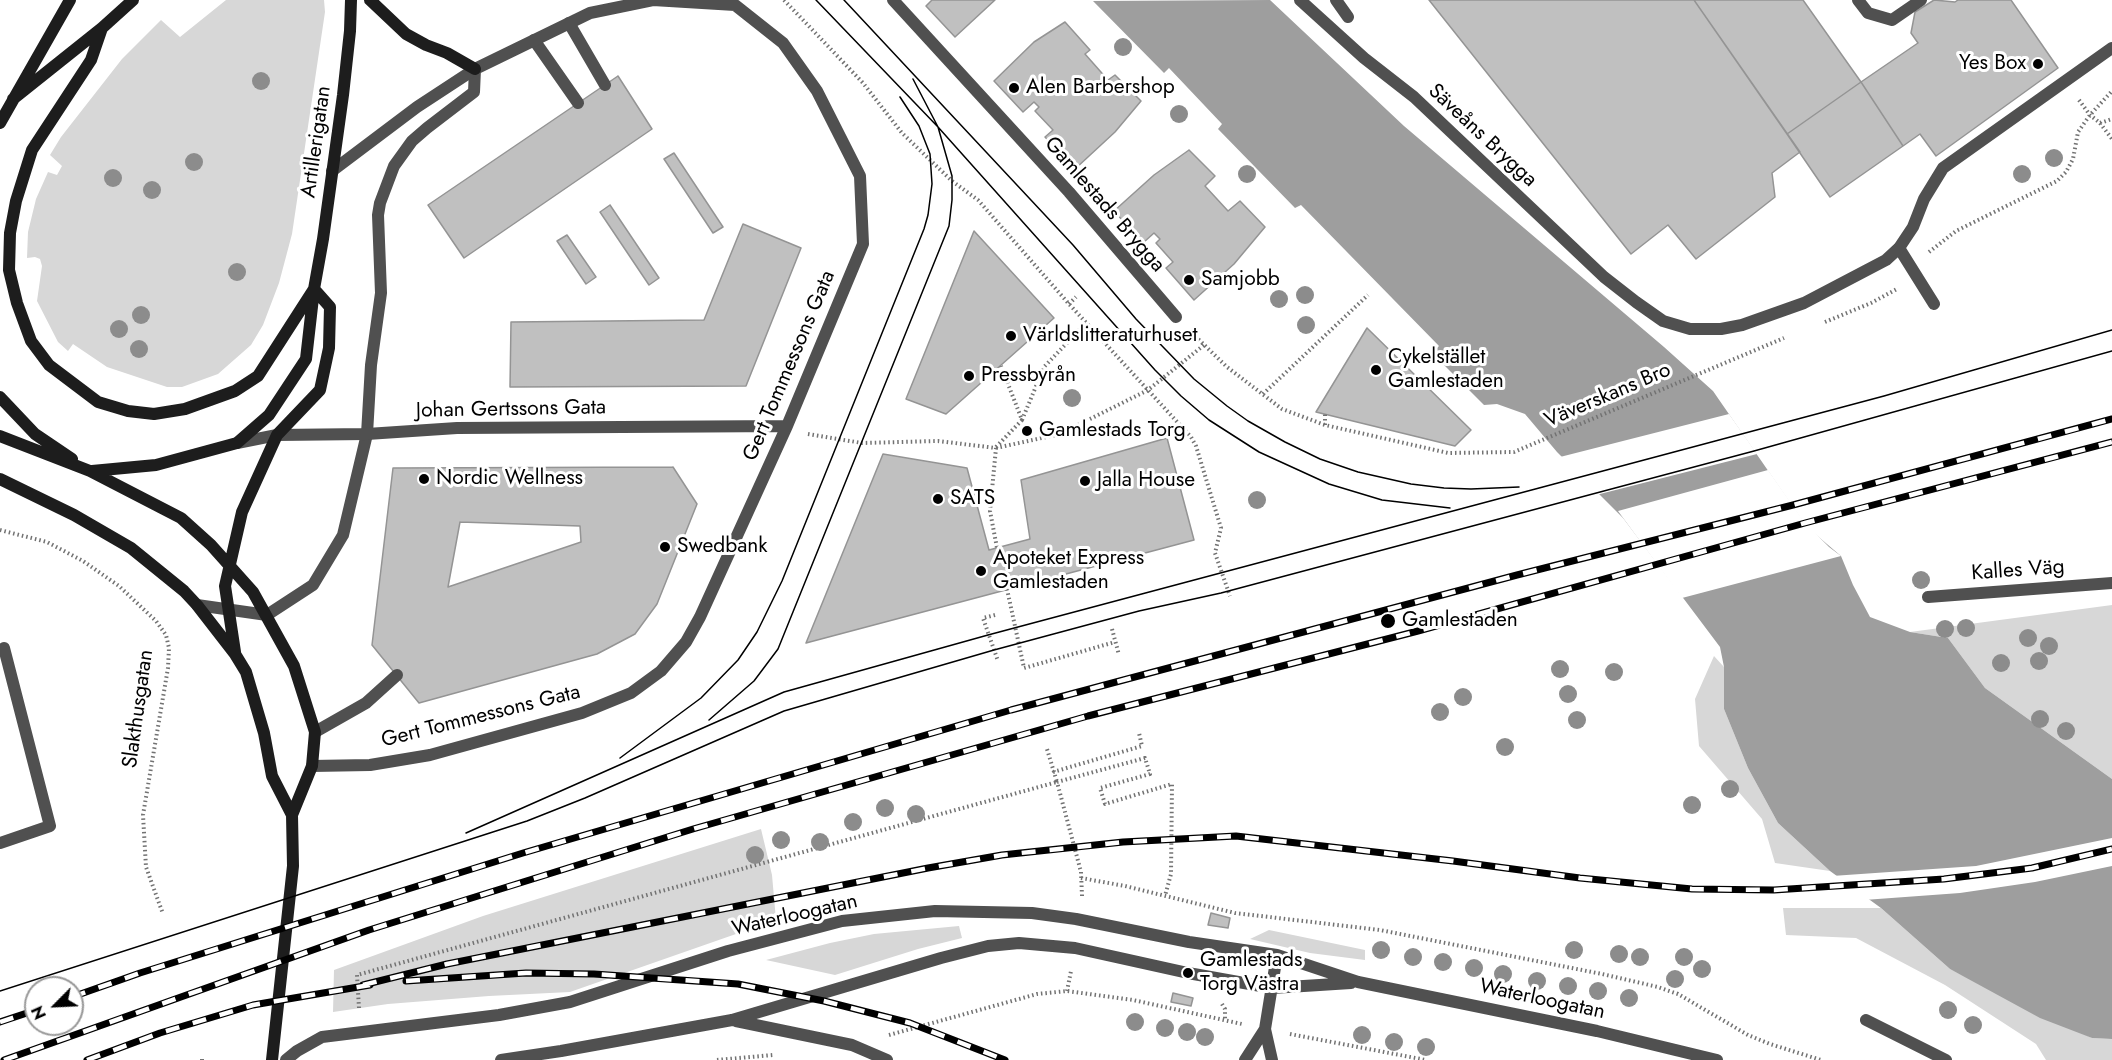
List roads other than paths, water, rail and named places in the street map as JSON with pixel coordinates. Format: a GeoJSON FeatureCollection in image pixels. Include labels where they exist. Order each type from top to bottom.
{"type":"FeatureCollection","features":[{"type":"Feature","properties":{"kind":"main road"},"geometry":{"type":"LineString","coordinates":[[0,123],[70,0]]}},
{"type":"Feature","properties":{"kind":"main road"},"geometry":{"type":"LineString","coordinates":[[13,99],[102,28],[133,0]]}},
{"type":"Feature","properties":{"kind":"main road","name":"Artillerigatan"},"geometry":{"type":"LineString","coordinates":[[90,471],[156,465],[237,443],[269,415],[306,359],[344,85],[351,0]]}},
{"type":"Feature","properties":{"kind":"main road"},"geometry":{"type":"LineString","coordinates":[[370,0],[406,34],[426,45],[447,52],[475,69]]}},
{"type":"Feature","properties":{"kind":"main road","name":"Artillerigatan"},"geometry":{"type":"LineString","coordinates":[[102,28],[91,60],[32,150],[16,201],[10,233],[9,270],[17,303],[31,341],[49,365],[98,402],[128,411],[154,414],[184,409],[235,391],[258,376],[314,289]]}},
{"type":"Feature","properties":{"kind":"main road"},"geometry":{"type":"LineString","coordinates":[[235,654],[225,586],[242,512],[277,435],[320,390],[329,348],[330,307],[314,289]]}},
{"type":"Feature","properties":{"kind":"main road"},"geometry":{"type":"LineString","coordinates":[[0,397],[35,434],[90,471]]}},
{"type":"Feature","properties":{"kind":"main road"},"geometry":{"type":"LineString","coordinates":[[0,436],[90,471],[181,518],[211,545],[253,592],[294,666],[315,732],[312,766],[292,815],[293,866],[272,1060]]}},
{"type":"Feature","properties":{"kind":"main road"},"geometry":{"type":"LineString","coordinates":[[0,479],[74,515],[131,548],[184,591],[197,605],[246,672],[264,733],[272,776],[292,815]]}},
{"type":"Feature","properties":{"kind":"street","name":"Gert Tommessons Gata"},"geometry":{"type":"LineString","coordinates":[[312,766],[370,765],[430,754],[549,722],[582,713],[631,693],[662,671],[686,642],[700,617],[787,426],[863,244],[860,176],[817,91],[783,43],[735,5],[653,0],[590,13],[475,69],[417,107],[332,171]]}},
{"type":"Feature","properties":{"kind":"street","name":"Gamlestads Brygga"},"geometry":{"type":"LineString","coordinates":[[893,0],[1069,192],[1176,317]]}},
{"type":"Feature","properties":{"kind":"street","name":"Säveåns Brygga"},"geometry":{"type":"LineString","coordinates":[[1300,0],[1364,58],[1413,97],[1605,277],[1663,321],[1690,329],[1732,327],[1788,309],[1831,290],[1886,261],[1899,248],[1913,227],[1924,199],[1943,168],[2112,48]]}},
{"type":"Feature","properties":{"kind":"street"},"geometry":{"type":"LineString","coordinates":[[1336,0],[1348,17]]}},
{"type":"Feature","properties":{"kind":"street"},"geometry":{"type":"LineString","coordinates":[[1858,0],[1868,13],[1892,20],[1922,0]]}},
{"type":"Feature","properties":{"kind":"street"},"geometry":{"type":"LineString","coordinates":[[569,23],[605,84]]}},
{"type":"Feature","properties":{"kind":"street"},"geometry":{"type":"LineString","coordinates":[[534,40],[578,103]]}},
{"type":"Feature","properties":{"kind":"street"},"geometry":{"type":"LineString","coordinates":[[197,605],[267,615],[313,585],[343,535],[367,434],[371,365],[381,293],[378,215],[380,203],[394,166],[412,141],[474,92],[475,69]]}},
{"type":"Feature","properties":{"kind":"street"},"geometry":{"type":"LineString","coordinates":[[1899,248],[1934,304]]}},
{"type":"Feature","properties":{"kind":"street","name":"Johan Gertssons Gata"},"geometry":{"type":"LineString","coordinates":[[237,443],[277,435],[367,434],[457,428],[787,426]]}},
{"type":"Feature","properties":{"kind":"street","name":"Kalles Väg"},"geometry":{"type":"LineString","coordinates":[[1928,597],[2112,583]]}},
{"type":"Feature","properties":{"kind":"street"},"geometry":{"type":"LineString","coordinates":[[0,843],[50,826],[4,648]]}},
{"type":"Feature","properties":{"kind":"street"},"geometry":{"type":"LineString","coordinates":[[315,732],[366,702],[397,675]]}},
{"type":"Feature","properties":{"kind":"street","name":"Waterloogatan"},"geometry":{"type":"LineString","coordinates":[[286,1060],[322,1037],[499,1015],[570,1002],[728,951],[842,921],[934,911],[1032,913],[1065,917],[1190,942],[1277,955],[1358,982],[1597,1030],[1717,1060]]}},
{"type":"Feature","properties":{"kind":"street","name":"Waterloogatan"},"geometry":{"type":"LineString","coordinates":[[501,1060],[572,1050],[732,1020],[941,957],[988,946],[1019,944],[1075,948],[1188,973],[1272,988],[1358,982]]}},
{"type":"Feature","properties":{"kind":"street"},"geometry":{"type":"LineString","coordinates":[[1245,1060],[1264,1029],[1277,955]]}},
{"type":"Feature","properties":{"kind":"street"},"geometry":{"type":"LineString","coordinates":[[732,1020],[852,1045],[887,1060]]}},
{"type":"Feature","properties":{"kind":"street"},"geometry":{"type":"LineString","coordinates":[[1866,1020],[1946,1060]]}},
{"type":"Feature","properties":{"kind":"street"},"geometry":{"type":"LineString","coordinates":[[1264,1029],[1272,1060]]}},
{"type":"Feature","properties":{"kind":"tram line"},"geometry":{"type":"LineString","coordinates":[[816,0],[938,127],[1155,370],[1209,420],[1259,452],[1329,484],[1382,500],[1450,508]]}},
{"type":"Feature","properties":{"kind":"tram line"},"geometry":{"type":"LineString","coordinates":[[844,0],[1073,245],[1136,319],[1194,379],[1227,406],[1285,442],[1320,459],[1358,472],[1411,484],[1444,488],[1519,487]]}},
{"type":"Feature","properties":{"kind":"tram line"},"geometry":{"type":"LineString","coordinates":[[709,720],[754,681],[778,649],[949,226],[952,176],[938,127],[913,79]]}},
{"type":"Feature","properties":{"kind":"tram line"},"geometry":{"type":"LineString","coordinates":[[620,758],[701,698],[738,660],[757,632],[782,581],[928,215],[932,184],[930,154],[919,126],[900,97]]}},
{"type":"Feature","properties":{"kind":"tram line"},"geometry":{"type":"LineString","coordinates":[[466,833],[784,692],[988,635],[1884,396],[2112,330]]}},
{"type":"Feature","properties":{"kind":"tram line"},"geometry":{"type":"LineString","coordinates":[[0,991],[527,821],[784,711],[994,650],[1139,611],[1221,593],[1754,451],[2112,351]]}},
{"type":"Feature","properties":{"kind":"railway"},"geometry":{"type":"LineString","coordinates":[[84,993],[140,973],[523,853],[1011,710],[2112,419]]}},
{"type":"Feature","properties":{"kind":"railway"},"geometry":{"type":"LineString","coordinates":[[4,1060],[369,930],[693,829],[1088,716],[1418,631],[1805,523],[2112,442]]}},
{"type":"Feature","properties":{"kind":"railway"},"geometry":{"type":"LineString","coordinates":[[363,985],[447,964],[928,868],[1002,855],[1123,842],[1236,836],[1580,878],[1692,889],[1774,890],[1944,879],[2032,868],[2112,849]]}},
{"type":"Feature","properties":{"kind":"railway"},"geometry":{"type":"LineString","coordinates":[[406,981],[526,973],[594,974],[738,984],[824,1001],[910,1023],[1005,1060]]}},
{"type":"Feature","properties":{"kind":"railway"},"geometry":{"type":"LineString","coordinates":[[87,1060],[160,1033],[253,1005],[370,985]]}},
{"type":"Feature","properties":{"kind":"railway"},"geometry":{"type":"LineString","coordinates":[[0,1022],[24,1014]]}},
{"type":"Feature","properties":{"kind":"place","name":"Yes Box"},"geometry":{"type":"Point","coordinates":[2038,64]}},
{"type":"Feature","properties":{"kind":"place","name":"Alen Barbershop"},"geometry":{"type":"Point","coordinates":[1014,88]}},
{"type":"Feature","properties":{"kind":"place","name":"Samjobb"},"geometry":{"type":"Point","coordinates":[1189,280]}},
{"type":"Feature","properties":{"kind":"place","name":"Världslitteraturhuset"},"geometry":{"type":"Point","coordinates":[1011,336]}},
{"type":"Feature","properties":{"kind":"place","name":"Cykelstället Gamlestaden"},"geometry":{"type":"Point","coordinates":[1376,370]}},
{"type":"Feature","properties":{"kind":"place","name":"Pressbyrån"},"geometry":{"type":"Point","coordinates":[969,376]}},
{"type":"Feature","properties":{"kind":"place","name":"Gamlestads Torg"},"geometry":{"type":"Point","coordinates":[1027,431]}},
{"type":"Feature","properties":{"kind":"place","name":"Nordic Wellness"},"geometry":{"type":"Point","coordinates":[424,479]}},
{"type":"Feature","properties":{"kind":"place","name":"Jalla House"},"geometry":{"type":"Point","coordinates":[1085,481]}},
{"type":"Feature","properties":{"kind":"place","name":"SATS"},"geometry":{"type":"Point","coordinates":[938,499]}},
{"type":"Feature","properties":{"kind":"place","name":"Swedbank"},"geometry":{"type":"Point","coordinates":[665,547]}},
{"type":"Feature","properties":{"kind":"place","name":"Apoteket Express Gamlestaden"},"geometry":{"type":"Point","coordinates":[981,571]}},
{"type":"Feature","properties":{"kind":"place","name":"Gamlestaden"},"geometry":{"type":"Point","coordinates":[1388,621]}},
{"type":"Feature","properties":{"kind":"place","name":"Gamlestads Torg Västra"},"geometry":{"type":"Point","coordinates":[1188,973]}}]}
